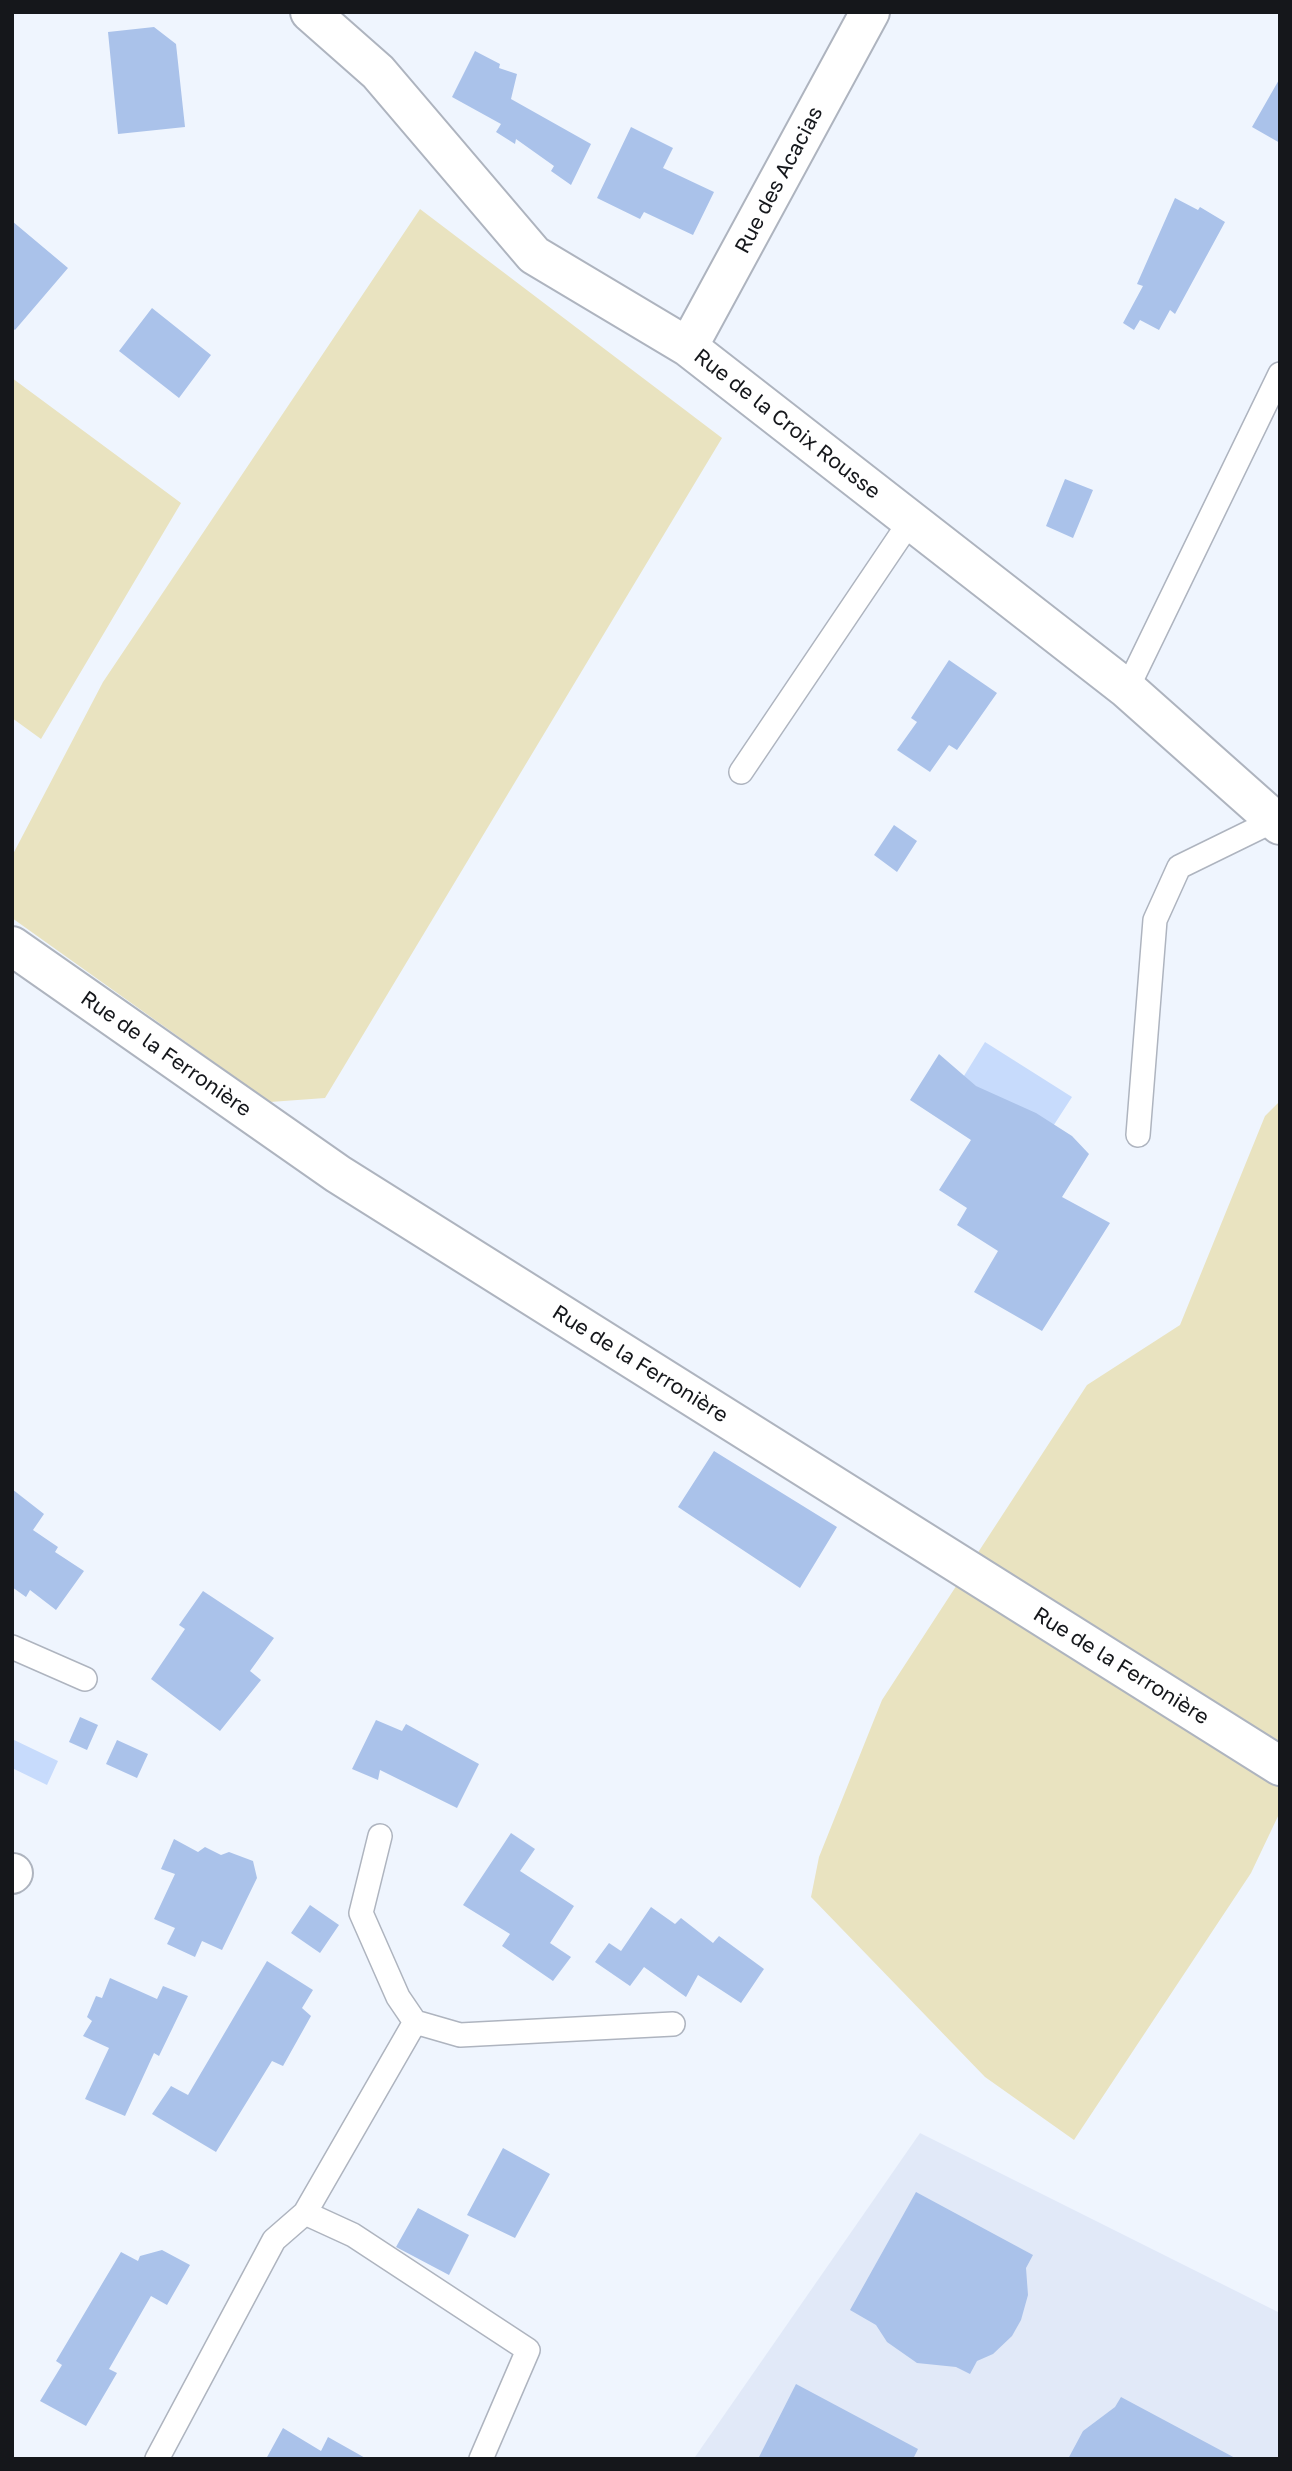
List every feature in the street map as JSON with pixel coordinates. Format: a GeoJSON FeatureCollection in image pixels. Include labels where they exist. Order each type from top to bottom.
{"type":"FeatureCollection","features":[{"type":"Feature","properties":{"kind":"street","name":"Rue de la Croix Rousse"},"geometry":{"type":"LineString","coordinates":[[310,12],[378,72],[534,255],[688,347],[1127,689],[1276,823]]}},
{"type":"Feature","properties":{"kind":"street","name":"Rue des Acacias"},"geometry":{"type":"LineString","coordinates":[[688,347],[870,12]]}},
{"type":"Feature","properties":{"kind":"street","name":"Rue de la Ferronière"},"geometry":{"type":"LineString","coordinates":[[12,946],[338,1174],[1280,1766]]}},
{"type":"Feature","properties":{"kind":"lane"},"geometry":{"type":"LineString","coordinates":[[1127,689],[1280,374]]}},
{"type":"Feature","properties":{"kind":"lane"},"geometry":{"type":"LineString","coordinates":[[741,772],[911,520]]}},
{"type":"Feature","properties":{"kind":"lane"},"geometry":{"type":"LineString","coordinates":[[1138,1135],[1155,920],[1179,867],[1276,823]]}},
{"type":"Feature","properties":{"kind":"lane"},"geometry":{"type":"LineString","coordinates":[[12,1647],[85,1679]]}},
{"type":"Feature","properties":{"kind":"lane"},"geometry":{"type":"LineString","coordinates":[[380,1836],[361,1913],[398,1997],[415,2022],[460,2035],[673,2024]]}},
{"type":"Feature","properties":{"kind":"lane"},"geometry":{"type":"LineString","coordinates":[[157,2459],[274,2240],[305,2213],[415,2022]]}},
{"type":"Feature","properties":{"kind":"lane"},"geometry":{"type":"LineString","coordinates":[[305,2213],[353,2235],[528,2350],[481,2459]]}},
{"type":"Feature","properties":{"kind":"shaded area"},"geometry":{"type":"Polygon","coordinates":[[[420,209],[722,438],[325,1098],[270,1102],[12,918],[12,856],[103,682],[420,209]]]}},
{"type":"Feature","properties":{"kind":"shaded area"},"geometry":{"type":"Polygon","coordinates":[[[12,378],[181,503],[41,739],[12,718],[12,378]]]}},
{"type":"Feature","properties":{"kind":"shaded area"},"geometry":{"type":"Polygon","coordinates":[[[1280,1101],[1280,1812],[1251,1873],[1074,2140],[985,2077],[811,1897],[819,1857],[882,1700],[1087,1385],[1180,1325],[1265,1116],[1280,1101]]]}},
{"type":"Feature","properties":{"kind":"shaded area"},"geometry":{"type":"Polygon","coordinates":[[[920,2133],[1280,2313],[1280,2459],[695,2457],[920,2133]]]}},
{"type":"Feature","properties":{"kind":"water"},"geometry":{"type":"Polygon","coordinates":[[[985,1042],[1072,1097],[1048,1134],[962,1079],[985,1042]]]}},
{"type":"Feature","properties":{"kind":"water"},"geometry":{"type":"Polygon","coordinates":[[[12,1739],[58,1761],[47,1785],[12,1768],[12,1739]]]}},
{"type":"Feature","properties":{"kind":"building"},"geometry":{"type":"Polygon","coordinates":[[[154,27],[176,44],[185,127],[118,134],[108,32],[154,27]]]}},
{"type":"Feature","properties":{"kind":"building"},"geometry":{"type":"Polygon","coordinates":[[[475,51],[500,64],[499,68],[517,74],[511,99],[591,144],[571,185],[551,171],[554,166],[516,139],[515,144],[496,132],[501,124],[452,97],[475,51]]]}},
{"type":"Feature","properties":{"kind":"building"},"geometry":{"type":"Polygon","coordinates":[[[1280,78],[1280,143],[1252,127],[1280,78]]]}},
{"type":"Feature","properties":{"kind":"building"},"geometry":{"type":"Polygon","coordinates":[[[631,127],[673,148],[663,168],[714,192],[693,235],[644,212],[640,219],[597,198],[631,127]]]}},
{"type":"Feature","properties":{"kind":"building"},"geometry":{"type":"Polygon","coordinates":[[[1175,198],[1198,210],[1200,207],[1225,222],[1175,314],[1170,310],[1159,330],[1140,320],[1134,330],[1123,323],[1143,286],[1137,284],[1175,198]]]}},
{"type":"Feature","properties":{"kind":"building"},"geometry":{"type":"Polygon","coordinates":[[[12,221],[68,268],[15,330],[12,328],[12,221]]]}},
{"type":"Feature","properties":{"kind":"building"},"geometry":{"type":"Polygon","coordinates":[[[152,308],[211,355],[179,398],[119,351],[152,308]]]}},
{"type":"Feature","properties":{"kind":"building"},"geometry":{"type":"Polygon","coordinates":[[[1065,479],[1093,490],[1073,538],[1046,526],[1065,479]]]}},
{"type":"Feature","properties":{"kind":"building"},"geometry":{"type":"Polygon","coordinates":[[[949,660],[997,693],[957,750],[949,745],[930,772],[897,750],[917,722],[911,718],[949,660]]]}},
{"type":"Feature","properties":{"kind":"building"},"geometry":{"type":"Polygon","coordinates":[[[894,825],[917,841],[897,872],[874,855],[894,825]]]}},
{"type":"Feature","properties":{"kind":"building"},"geometry":{"type":"Polygon","coordinates":[[[939,1054],[976,1086],[1036,1113],[1072,1136],[1089,1154],[1062,1197],[1110,1223],[1042,1331],[974,1292],[998,1251],[957,1225],[967,1208],[939,1190],[971,1140],[910,1100],[939,1054]]]}},
{"type":"Feature","properties":{"kind":"building"},"geometry":{"type":"Polygon","coordinates":[[[714,1451],[837,1527],[800,1588],[678,1507],[714,1451]]]}},
{"type":"Feature","properties":{"kind":"building"},"geometry":{"type":"Polygon","coordinates":[[[12,1489],[44,1514],[33,1530],[58,1547],[55,1552],[84,1571],[56,1610],[30,1590],[26,1597],[12,1587],[12,1489]]]}},
{"type":"Feature","properties":{"kind":"building"},"geometry":{"type":"Polygon","coordinates":[[[203,1591],[274,1638],[250,1671],[261,1680],[220,1731],[151,1679],[185,1629],[179,1625],[203,1591]]]}},
{"type":"Feature","properties":{"kind":"building"},"geometry":{"type":"Polygon","coordinates":[[[80,1717],[98,1725],[87,1750],[69,1742],[80,1717]]]}},
{"type":"Feature","properties":{"kind":"building"},"geometry":{"type":"Polygon","coordinates":[[[376,1720],[402,1731],[406,1724],[479,1764],[457,1808],[380,1770],[378,1780],[352,1769],[376,1720]]]}},
{"type":"Feature","properties":{"kind":"building"},"geometry":{"type":"Polygon","coordinates":[[[117,1740],[148,1754],[137,1778],[106,1764],[117,1740]]]}},
{"type":"Feature","properties":{"kind":"building"},"geometry":{"type":"Polygon","coordinates":[[[511,1833],[535,1849],[520,1871],[574,1906],[550,1943],[571,1957],[553,1981],[502,1946],[510,1934],[463,1905],[511,1833]]]}},
{"type":"Feature","properties":{"kind":"building"},"geometry":{"type":"Polygon","coordinates":[[[174,1839],[198,1852],[205,1847],[221,1855],[229,1852],[253,1861],[257,1878],[222,1950],[202,1941],[195,1957],[167,1944],[175,1928],[154,1919],[175,1874],[161,1869],[174,1839]]]}},
{"type":"Feature","properties":{"kind":"building"},"geometry":{"type":"Polygon","coordinates":[[[310,1905],[339,1925],[320,1953],[291,1933],[310,1905]]]}},
{"type":"Feature","properties":{"kind":"building"},"geometry":{"type":"Polygon","coordinates":[[[651,1907],[675,1924],[681,1918],[713,1943],[719,1936],[764,1969],[741,2003],[698,1975],[686,1997],[644,1967],[630,1986],[595,1962],[609,1943],[621,1951],[651,1907]]]}},
{"type":"Feature","properties":{"kind":"building"},"geometry":{"type":"Polygon","coordinates":[[[267,1961],[313,1990],[302,2008],[311,2016],[283,2066],[272,2061],[216,2152],[152,2114],[171,2086],[188,2095],[267,1961]]]}},
{"type":"Feature","properties":{"kind":"building"},"geometry":{"type":"Polygon","coordinates":[[[110,1978],[157,1999],[163,1986],[188,1996],[159,2056],[154,2053],[125,2116],[85,2099],[109,2048],[83,2036],[92,2021],[87,2017],[96,1996],[102,1998],[110,1978]]]}},
{"type":"Feature","properties":{"kind":"building"},"geometry":{"type":"Polygon","coordinates":[[[503,2148],[550,2174],[515,2238],[467,2215],[503,2148]]]}},
{"type":"Feature","properties":{"kind":"building"},"geometry":{"type":"Polygon","coordinates":[[[916,2192],[1033,2255],[1026,2268],[1028,2295],[1021,2320],[1012,2336],[993,2354],[977,2361],[970,2374],[956,2367],[917,2363],[887,2342],[876,2325],[850,2310],[916,2192]]]}},
{"type":"Feature","properties":{"kind":"building"},"geometry":{"type":"Polygon","coordinates":[[[418,2208],[469,2235],[449,2275],[396,2247],[418,2208]]]}},
{"type":"Feature","properties":{"kind":"building"},"geometry":{"type":"Polygon","coordinates":[[[162,2250],[190,2265],[167,2305],[151,2296],[109,2369],[117,2373],[86,2426],[40,2401],[62,2365],[56,2361],[121,2252],[138,2261],[140,2256],[162,2250]]]}},
{"type":"Feature","properties":{"kind":"building"},"geometry":{"type":"Polygon","coordinates":[[[796,2384],[918,2449],[913,2459],[758,2459],[796,2384]]]}},
{"type":"Feature","properties":{"kind":"building"},"geometry":{"type":"Polygon","coordinates":[[[1121,2397],[1237,2459],[1068,2459],[1083,2431],[1115,2407],[1121,2397]]]}},
{"type":"Feature","properties":{"kind":"building"},"geometry":{"type":"Polygon","coordinates":[[[283,2428],[321,2451],[328,2437],[367,2459],[266,2459],[283,2428]]]}}]}
